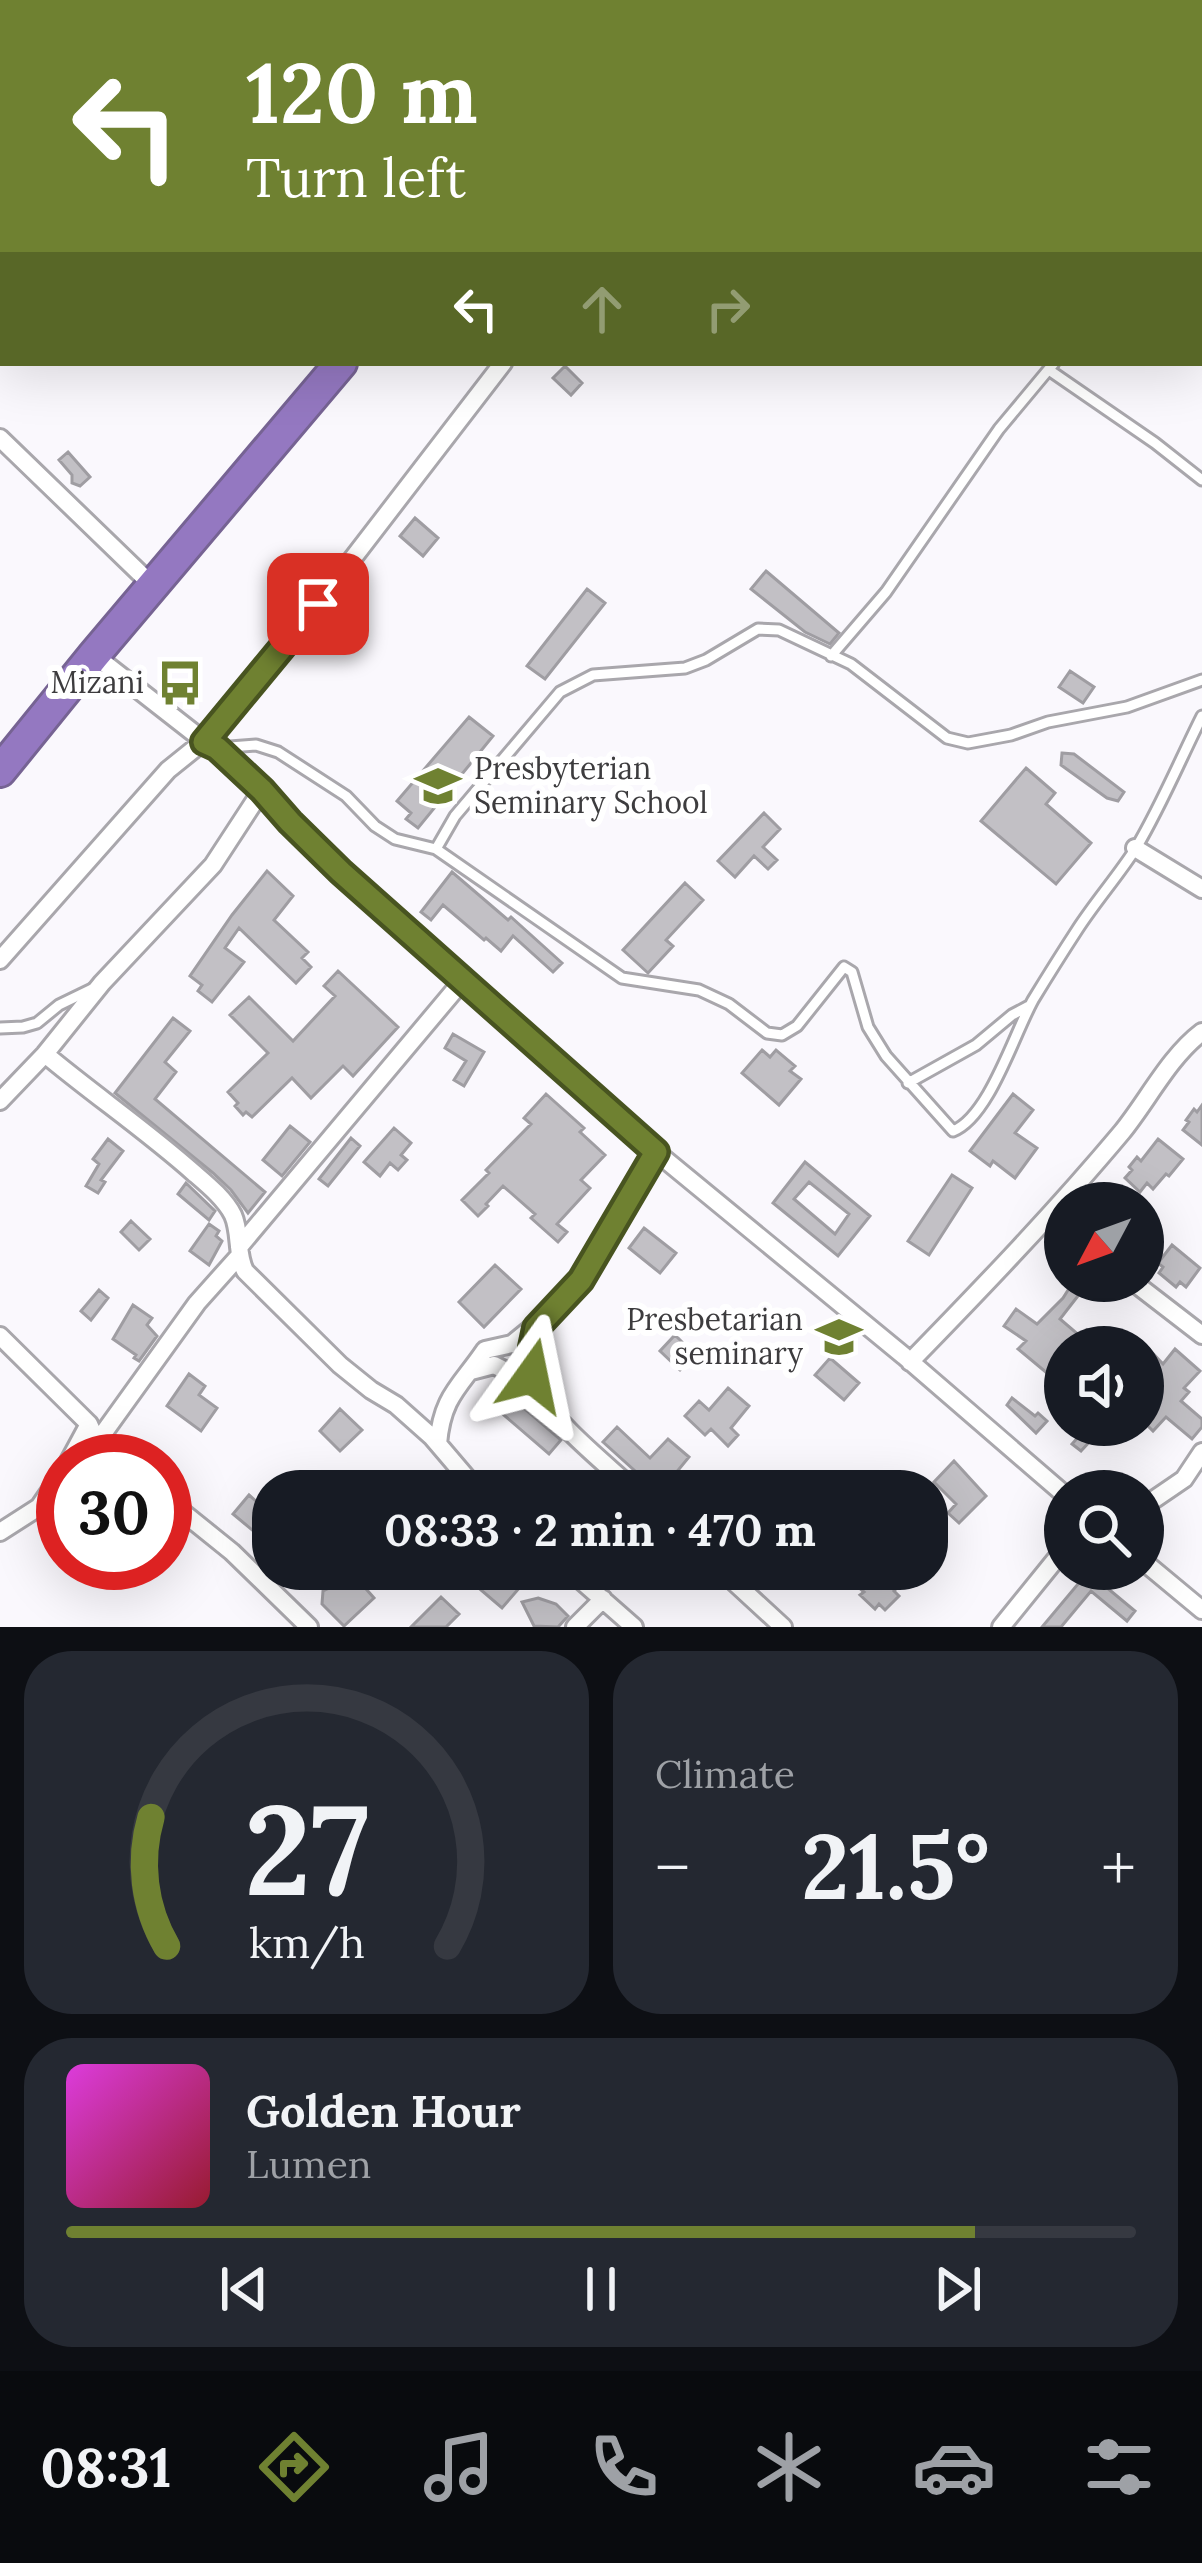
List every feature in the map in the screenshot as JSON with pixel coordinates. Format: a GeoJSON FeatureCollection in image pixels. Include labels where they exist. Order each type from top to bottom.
{"type":"FeatureCollection","features":[{"type":"Feature","properties":{"kind":"highway"},"geometry":{"type":"LineString","coordinates":[[0,771],[338,366]]}},
{"type":"Feature","properties":{"kind":"street"},"geometry":{"type":"LineString","coordinates":[[0,960],[168,770],[211,745],[501,366]]}},
{"type":"Feature","properties":{"kind":"street"},"geometry":{"type":"LineString","coordinates":[[0,438],[152,585]]}},
{"type":"Feature","properties":{"kind":"street"},"geometry":{"type":"LineString","coordinates":[[94,655],[211,745],[341,872],[656,1152],[1044,1477]]}},
{"type":"Feature","properties":{"kind":"street"},"geometry":{"type":"LineString","coordinates":[[0,1101],[213,865],[262,790]]}},
{"type":"Feature","properties":{"kind":"street"},"geometry":{"type":"LineString","coordinates":[[1136,848],[1202,889]]}},
{"type":"Feature","properties":{"kind":"street"},"geometry":{"type":"LineString","coordinates":[[103,1434],[197,1303],[464,979]]}},
{"type":"Feature","properties":{"kind":"street"},"geometry":{"type":"LineString","coordinates":[[1086,1182],[1187,1043],[1202,1032]]}},
{"type":"Feature","properties":{"kind":"street"},"geometry":{"type":"LineString","coordinates":[[45,1054],[205,1183],[232,1213],[245,1270],[262,1291],[340,1365],[396,1405],[460,1470]]}},
{"type":"Feature","properties":{"kind":"street"},"geometry":{"type":"LineString","coordinates":[[535,1385],[531,1363],[536,1328],[581,1280],[656,1152]]}},
{"type":"Feature","properties":{"kind":"street"},"geometry":{"type":"LineString","coordinates":[[910,1362],[1044,1233]]}},
{"type":"Feature","properties":{"kind":"street"},"geometry":{"type":"LineString","coordinates":[[1159,1302],[1202,1335]]}},
{"type":"Feature","properties":{"kind":"street"},"geometry":{"type":"LineString","coordinates":[[438,1444],[446,1403],[485,1350],[512,1345],[561,1304]]}},
{"type":"Feature","properties":{"kind":"street"},"geometry":{"type":"LineString","coordinates":[[0,1336],[89,1424],[93,1434]]}},
{"type":"Feature","properties":{"kind":"street"},"geometry":{"type":"LineString","coordinates":[[471,1371],[494,1365],[535,1385],[575,1436],[612,1470]]}},
{"type":"Feature","properties":{"kind":"street"},"geometry":{"type":"LineString","coordinates":[[396,1405],[421,1410],[446,1403]]}},
{"type":"Feature","properties":{"kind":"street"},"geometry":{"type":"LineString","coordinates":[[84,1434],[89,1424]]}},
{"type":"Feature","properties":{"kind":"street"},"geometry":{"type":"LineString","coordinates":[[1164,1495],[1175,1488],[1202,1452]]}},
{"type":"Feature","properties":{"kind":"street"},"geometry":{"type":"LineString","coordinates":[[0,1532],[36,1509]]}},
{"type":"Feature","properties":{"kind":"street"},"geometry":{"type":"LineString","coordinates":[[192,1520],[308,1627]]}},
{"type":"Feature","properties":{"kind":"street"},"geometry":{"type":"LineString","coordinates":[[1001,1627],[1044,1574]]}},
{"type":"Feature","properties":{"kind":"street"},"geometry":{"type":"LineString","coordinates":[[1164,1578],[1202,1610]]}},
{"type":"Feature","properties":{"kind":"street"},"geometry":{"type":"LineString","coordinates":[[592,1590],[634,1627]]}},
{"type":"Feature","properties":{"kind":"street"},"geometry":{"type":"LineString","coordinates":[[743,1590],[783,1627]]}},
{"type":"Feature","properties":{"kind":"street"},"geometry":{"type":"LineString","coordinates":[[575,1627],[603,1599]]}},
{"type":"Feature","properties":{"kind":"lane"},"geometry":{"type":"LineString","coordinates":[[831,656],[886,592],[999,429],[1051,366],[1202,480]]}},
{"type":"Feature","properties":{"kind":"lane"},"geometry":{"type":"LineString","coordinates":[[436,849],[455,816],[560,692],[593,675],[685,668],[764,628],[779,630],[851,664],[947,738],[968,743],[1127,707],[1202,680]]}},
{"type":"Feature","properties":{"kind":"lane"},"geometry":{"type":"LineString","coordinates":[[211,745],[256,745],[278,752],[346,796],[375,826],[395,839],[436,849],[622,977],[700,990],[729,1004],[766,1033],[782,1035],[797,1026],[848,968],[868,1027],[886,1056],[952,1131],[959,1129],[986,1096],[1030,1005],[1136,848],[1202,716]]}},
{"type":"Feature","properties":{"kind":"lane"},"geometry":{"type":"LineString","coordinates":[[0,1028],[37,1023],[102,983]]}},
{"type":"Feature","properties":{"kind":"lane"},"geometry":{"type":"LineString","coordinates":[[908,1083],[976,1045],[1030,1005]]}},
{"type":"Feature","properties":{"kind":"building"},"geometry":{"type":"Polygon","coordinates":[[[565,366],[582,383],[571,395],[553,378],[565,366]]]}},
{"type":"Feature","properties":{"kind":"building"},"geometry":{"type":"Polygon","coordinates":[[[68,452],[90,477],[80,486],[72,483],[72,475],[59,460],[68,452]]]}},
{"type":"Feature","properties":{"kind":"building"},"geometry":{"type":"Polygon","coordinates":[[[415,518],[438,538],[423,556],[400,536],[415,518]]]}},
{"type":"Feature","properties":{"kind":"building"},"geometry":{"type":"Polygon","coordinates":[[[766,571],[839,633],[830,644],[805,632],[751,589],[766,571]]]}},
{"type":"Feature","properties":{"kind":"building"},"geometry":{"type":"Polygon","coordinates":[[[587,589],[605,603],[545,679],[527,666],[587,589]]]}},
{"type":"Feature","properties":{"kind":"building"},"geometry":{"type":"Polygon","coordinates":[[[1070,671],[1094,687],[1083,703],[1059,687],[1070,671]]]}},
{"type":"Feature","properties":{"kind":"building"},"geometry":{"type":"Polygon","coordinates":[[[469,717],[493,736],[418,828],[406,819],[411,813],[397,801],[469,717]]]}},
{"type":"Feature","properties":{"kind":"building"},"geometry":{"type":"Polygon","coordinates":[[[1062,753],[1074,754],[1124,792],[1118,801],[1061,765],[1062,753]]]}},
{"type":"Feature","properties":{"kind":"building"},"geometry":{"type":"Polygon","coordinates":[[[1026,768],[1055,793],[1046,804],[1091,843],[1056,884],[981,821],[1026,768]]]}},
{"type":"Feature","properties":{"kind":"building"},"geometry":{"type":"Polygon","coordinates":[[[764,813],[780,829],[763,847],[777,860],[768,869],[754,856],[735,877],[718,861],[764,813]]]}},
{"type":"Feature","properties":{"kind":"building"},"geometry":{"type":"Polygon","coordinates":[[[267,871],[293,896],[274,920],[308,952],[302,958],[311,967],[296,983],[239,928],[225,948],[244,962],[212,1002],[190,976],[267,871]]]}},
{"type":"Feature","properties":{"kind":"building"},"geometry":{"type":"Polygon","coordinates":[[[452,872],[562,963],[553,972],[513,936],[501,951],[443,905],[431,920],[421,912],[452,872]]]}},
{"type":"Feature","properties":{"kind":"building"},"geometry":{"type":"Polygon","coordinates":[[[685,883],[703,900],[666,940],[673,946],[648,973],[623,950],[685,883]]]}},
{"type":"Feature","properties":{"kind":"building"},"geometry":{"type":"Polygon","coordinates":[[[338,971],[398,1027],[353,1076],[343,1066],[311,1098],[292,1078],[252,1117],[243,1115],[228,1092],[268,1053],[230,1015],[249,997],[293,1041],[335,996],[324,986],[338,971]]]}},
{"type":"Feature","properties":{"kind":"building"},"geometry":{"type":"Polygon","coordinates":[[[173,1018],[190,1031],[165,1062],[176,1072],[155,1099],[265,1192],[248,1213],[213,1173],[115,1093],[173,1018]]]}},
{"type":"Feature","properties":{"kind":"building"},"geometry":{"type":"Polygon","coordinates":[[[453,1034],[484,1052],[464,1086],[454,1080],[466,1061],[445,1048],[453,1034]]]}},
{"type":"Feature","properties":{"kind":"building"},"geometry":{"type":"Polygon","coordinates":[[[762,1050],[770,1057],[776,1050],[795,1066],[790,1071],[801,1079],[779,1105],[742,1073],[762,1050]]]}},
{"type":"Feature","properties":{"kind":"building"},"geometry":{"type":"Polygon","coordinates":[[[546,1094],[584,1128],[580,1132],[605,1155],[581,1180],[590,1188],[557,1224],[567,1232],[558,1242],[503,1186],[478,1216],[462,1200],[531,1124],[524,1118],[546,1094]]]}},
{"type":"Feature","properties":{"kind":"building"},"geometry":{"type":"Polygon","coordinates":[[[1013,1094],[1033,1110],[1015,1133],[1037,1148],[1015,1178],[970,1151],[1013,1094]]]}},
{"type":"Feature","properties":{"kind":"building"},"geometry":{"type":"Polygon","coordinates":[[[1202,1105],[1202,1145],[1183,1130],[1194,1109],[1197,1112],[1202,1105]]]}},
{"type":"Feature","properties":{"kind":"building"},"geometry":{"type":"Polygon","coordinates":[[[290,1126],[310,1142],[282,1176],[263,1160],[290,1126]]]}},
{"type":"Feature","properties":{"kind":"building"},"geometry":{"type":"Polygon","coordinates":[[[394,1128],[411,1143],[401,1155],[407,1160],[398,1170],[390,1163],[380,1176],[364,1162],[394,1128]]]}},
{"type":"Feature","properties":{"kind":"building"},"geometry":{"type":"Polygon","coordinates":[[[351,1138],[360,1146],[328,1186],[319,1179],[351,1138]]]}},
{"type":"Feature","properties":{"kind":"building"},"geometry":{"type":"Polygon","coordinates":[[[108,1139],[123,1151],[101,1180],[105,1182],[98,1193],[86,1186],[99,1164],[93,1159],[108,1139]]]}},
{"type":"Feature","properties":{"kind":"building"},"geometry":{"type":"Polygon","coordinates":[[[1158,1139],[1183,1159],[1159,1182],[1129,1182],[1125,1178],[1132,1170],[1129,1167],[1137,1157],[1141,1161],[1158,1139]]]}},
{"type":"Feature","properties":{"kind":"building"},"geometry":{"type":"Polygon","coordinates":[[[805,1162],[870,1216],[838,1256],[773,1203],[805,1162]],[[809,1182],[794,1199],[835,1234],[849,1214],[809,1182]]]}},
{"type":"Feature","properties":{"kind":"building"},"geometry":{"type":"Polygon","coordinates":[[[952,1175],[972,1188],[929,1255],[908,1241],[952,1175]]]}},
{"type":"Feature","properties":{"kind":"building"},"geometry":{"type":"Polygon","coordinates":[[[186,1183],[215,1211],[209,1220],[178,1194],[186,1183]]]}},
{"type":"Feature","properties":{"kind":"building"},"geometry":{"type":"Polygon","coordinates":[[[131,1221],[150,1239],[139,1250],[121,1232],[131,1221]]]}},
{"type":"Feature","properties":{"kind":"building"},"geometry":{"type":"Polygon","coordinates":[[[209,1224],[219,1231],[216,1236],[222,1241],[209,1265],[190,1251],[209,1224]]]}},
{"type":"Feature","properties":{"kind":"building"},"geometry":{"type":"Polygon","coordinates":[[[644,1228],[676,1253],[660,1273],[629,1248],[644,1228]]]}},
{"type":"Feature","properties":{"kind":"building"},"geometry":{"type":"Polygon","coordinates":[[[1172,1245],[1200,1268],[1186,1287],[1180,1282],[1176,1287],[1164,1277],[1164,1255],[1172,1245]]]}},
{"type":"Feature","properties":{"kind":"building"},"geometry":{"type":"Polygon","coordinates":[[[495,1265],[521,1289],[484,1327],[459,1302],[495,1265]]]}},
{"type":"Feature","properties":{"kind":"building"},"geometry":{"type":"Polygon","coordinates":[[[99,1290],[108,1298],[91,1320],[81,1311],[99,1290]]]}},
{"type":"Feature","properties":{"kind":"building"},"geometry":{"type":"Polygon","coordinates":[[[1059,1302],[1073,1302],[1060,1319],[1068,1326],[1044,1326],[1044,1371],[1018,1349],[1026,1341],[1004,1326],[1016,1309],[1037,1324],[1059,1302]]]}},
{"type":"Feature","properties":{"kind":"building"},"geometry":{"type":"Polygon","coordinates":[[[133,1305],[152,1318],[147,1325],[157,1336],[139,1361],[113,1339],[133,1305]]]}},
{"type":"Feature","properties":{"kind":"building"},"geometry":{"type":"Polygon","coordinates":[[[675,1335],[695,1355],[680,1370],[660,1351],[675,1335]]]}},
{"type":"Feature","properties":{"kind":"building"},"geometry":{"type":"Polygon","coordinates":[[[1175,1349],[1200,1371],[1184,1388],[1189,1392],[1181,1401],[1202,1419],[1202,1427],[1192,1439],[1166,1417],[1164,1363],[1175,1349]]]}},
{"type":"Feature","properties":{"kind":"building"},"geometry":{"type":"Polygon","coordinates":[[[830,1358],[859,1383],[844,1400],[815,1375],[830,1358]]]}},
{"type":"Feature","properties":{"kind":"building"},"geometry":{"type":"Polygon","coordinates":[[[189,1374],[205,1386],[199,1395],[217,1408],[201,1431],[167,1406],[189,1374]]]}},
{"type":"Feature","properties":{"kind":"building"},"geometry":{"type":"Polygon","coordinates":[[[728,1388],[749,1406],[731,1428],[738,1435],[728,1446],[711,1429],[705,1435],[685,1416],[699,1401],[709,1410],[728,1388]]]}},
{"type":"Feature","properties":{"kind":"building"},"geometry":{"type":"Polygon","coordinates":[[[510,1396],[561,1440],[549,1454],[498,1410],[510,1396]]]}},
{"type":"Feature","properties":{"kind":"building"},"geometry":{"type":"Polygon","coordinates":[[[1012,1398],[1035,1416],[1038,1413],[1044,1424],[1036,1433],[1007,1405],[1012,1398]]]}},
{"type":"Feature","properties":{"kind":"building"},"geometry":{"type":"Polygon","coordinates":[[[340,1409],[362,1430],[340,1451],[320,1431],[340,1409]]]}},
{"type":"Feature","properties":{"kind":"building"},"geometry":{"type":"Polygon","coordinates":[[[617,1427],[650,1458],[668,1439],[689,1457],[678,1470],[634,1470],[603,1442],[617,1427]]]}},
{"type":"Feature","properties":{"kind":"building"},"geometry":{"type":"Polygon","coordinates":[[[954,1461],[986,1496],[959,1523],[948,1513],[956,1504],[948,1496],[945,1470],[954,1461]]]}},
{"type":"Feature","properties":{"kind":"building"},"geometry":{"type":"Polygon","coordinates":[[[249,1495],[252,1498],[252,1530],[233,1514],[249,1495]]]}},
{"type":"Feature","properties":{"kind":"building"},"geometry":{"type":"Polygon","coordinates":[[[367,1590],[374,1598],[344,1626],[322,1604],[323,1591],[367,1590]]]}},
{"type":"Feature","properties":{"kind":"building"},"geometry":{"type":"Polygon","coordinates":[[[481,1590],[518,1590],[502,1608],[481,1590]]]}},
{"type":"Feature","properties":{"kind":"building"},"geometry":{"type":"Polygon","coordinates":[[[895,1590],[899,1596],[885,1610],[879,1604],[875,1609],[860,1595],[895,1590]]]}},
{"type":"Feature","properties":{"kind":"building"},"geometry":{"type":"Polygon","coordinates":[[[1073,1590],[1110,1590],[1135,1611],[1127,1621],[1091,1591],[1061,1627],[1042,1627],[1073,1590]]]}},
{"type":"Feature","properties":{"kind":"building"},"geometry":{"type":"Polygon","coordinates":[[[441,1597],[459,1614],[446,1627],[411,1627],[441,1597]]]}},
{"type":"Feature","properties":{"kind":"building"},"geometry":{"type":"Polygon","coordinates":[[[538,1598],[556,1604],[568,1616],[558,1627],[534,1626],[522,1602],[538,1598]]]}},
{"type":"Feature","properties":{"kind":"place","name":"Mizani"},"geometry":{"type":"Point","coordinates":[180,683]}},
{"type":"Feature","properties":{"kind":"place","name":"Presbyterian Seminary School"},"geometry":{"type":"Point","coordinates":[438,786]}},
{"type":"Feature","properties":{"kind":"place","name":"Presbetarian seminary"},"geometry":{"type":"Point","coordinates":[839,1337]}},
{"type":"Feature","properties":{"kind":"route"},"geometry":{"type":"LineString","coordinates":[[318,604],[204,742],[217,748],[341,872],[656,1152],[581,1280],[536,1328],[532,1376]]}}]}
